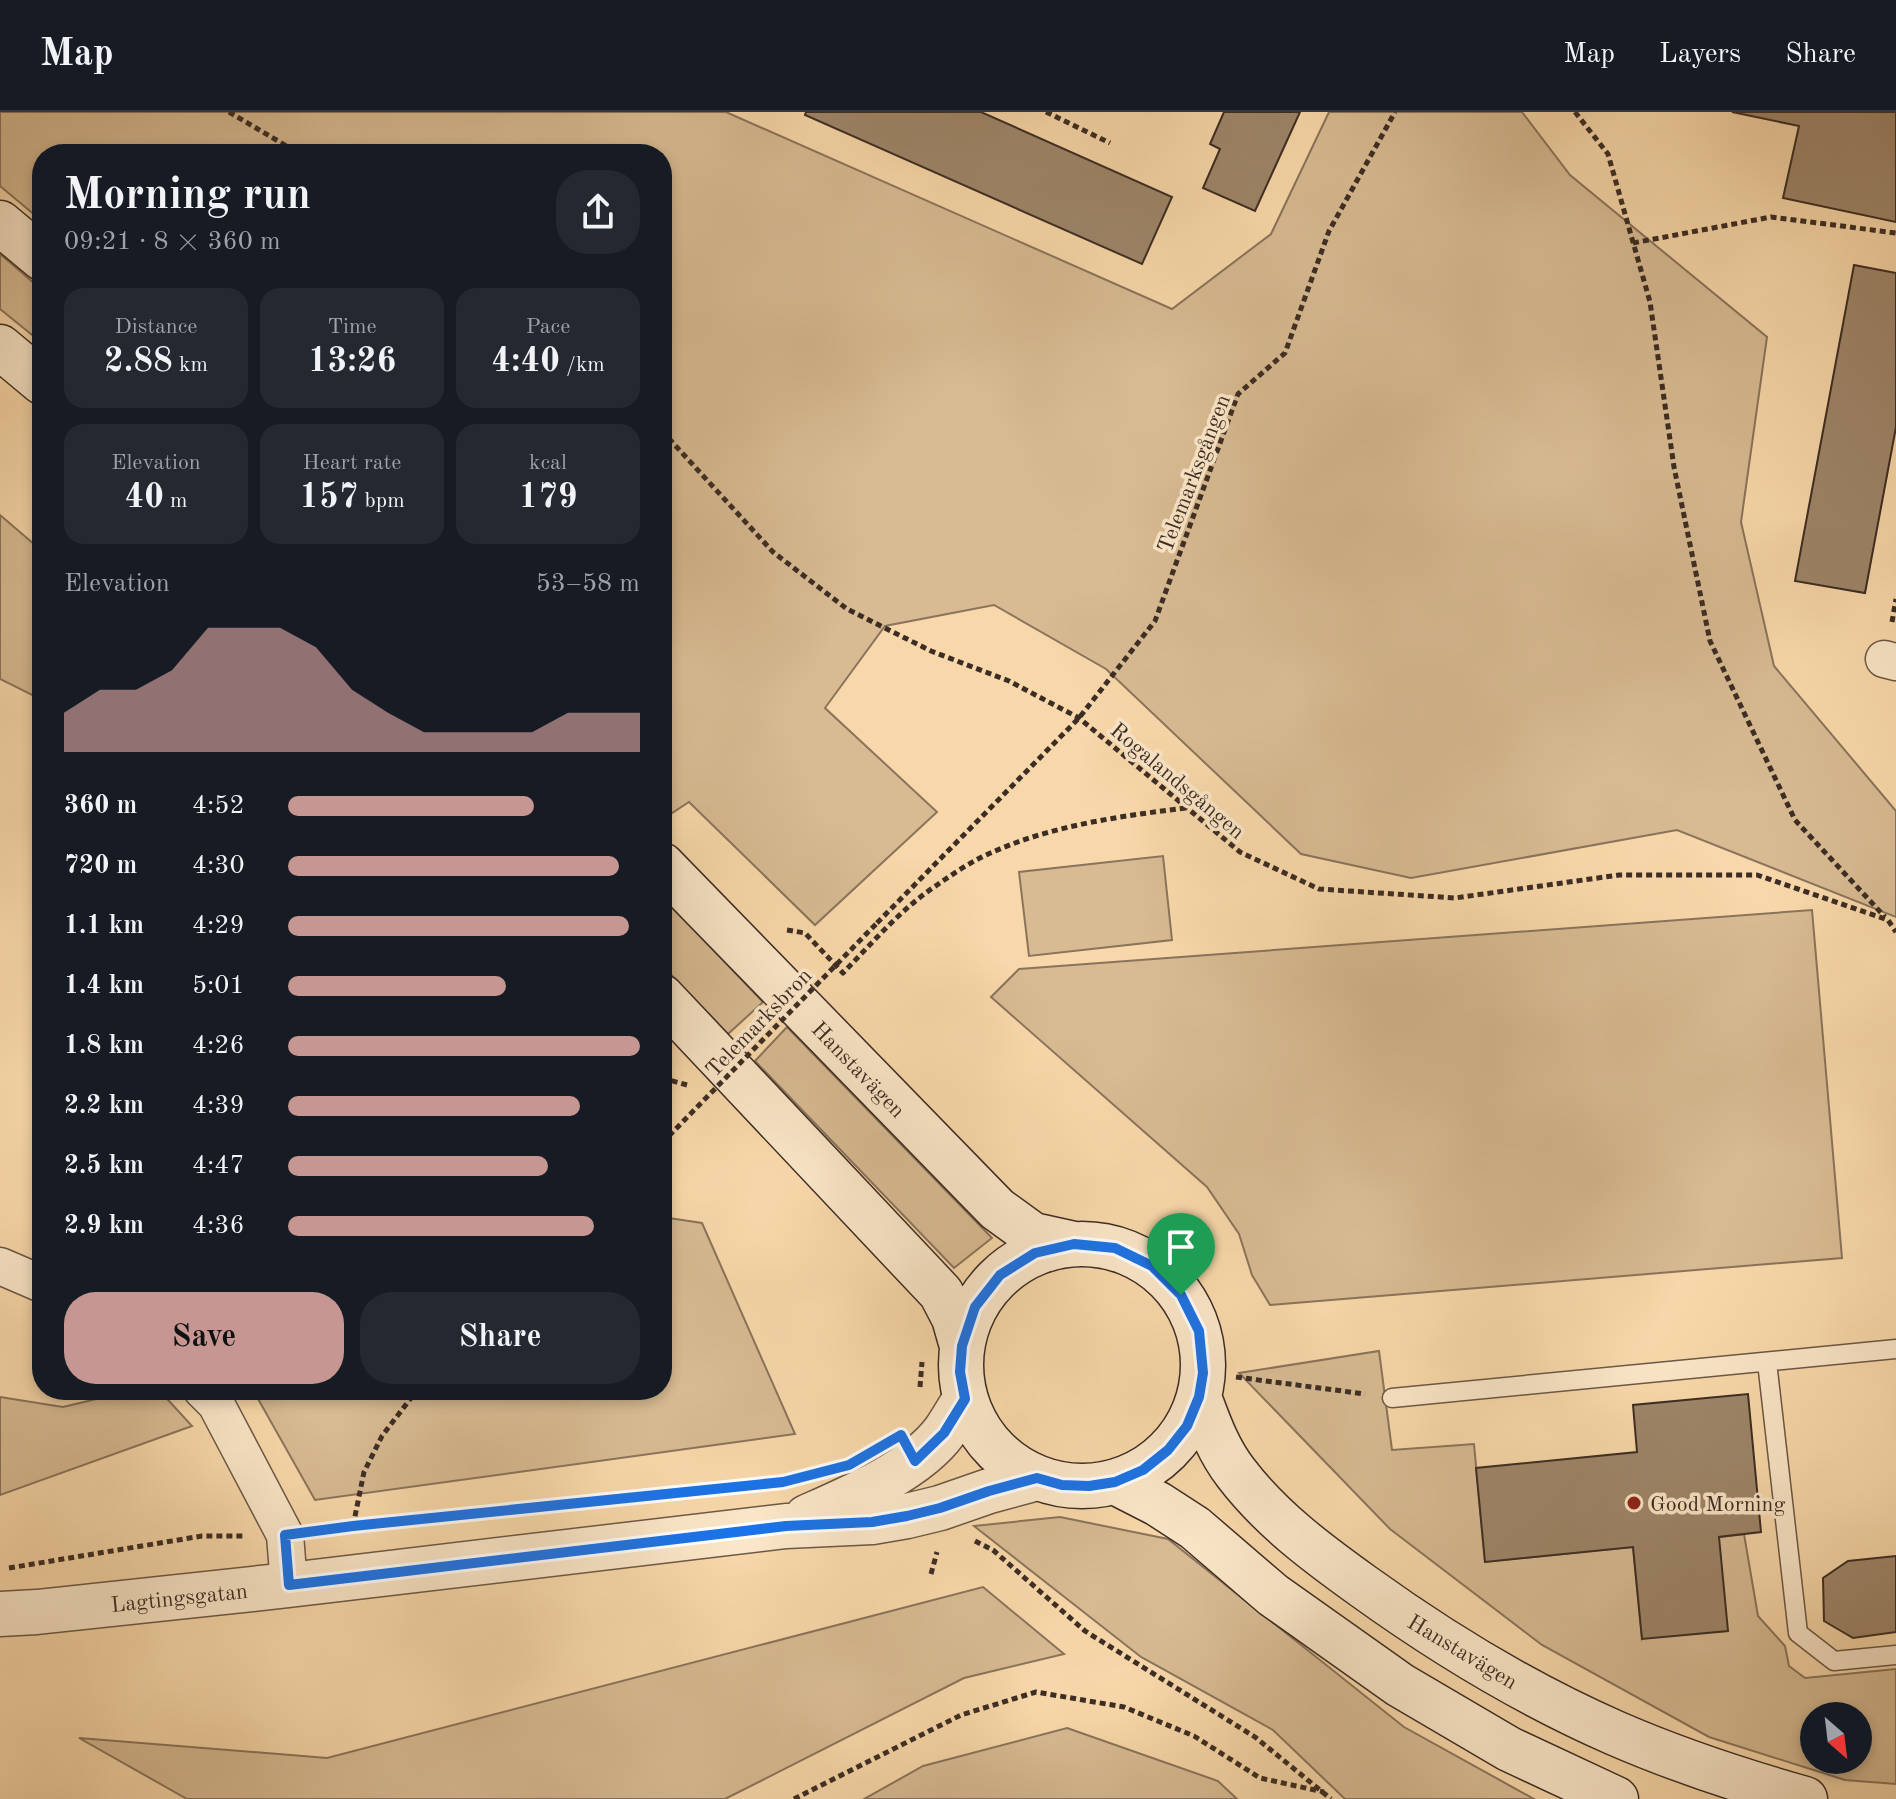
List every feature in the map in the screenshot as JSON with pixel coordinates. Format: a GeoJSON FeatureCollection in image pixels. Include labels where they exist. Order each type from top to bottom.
{"type":"FeatureCollection","features":[{"type":"Feature","properties":{"kind":"main road"},"geometry":{"type":"LineString","coordinates":[[0,223],[32,250]]}},
{"type":"Feature","properties":{"kind":"main road"},"geometry":{"type":"LineString","coordinates":[[0,347],[32,374]]}},
{"type":"Feature","properties":{"kind":"main road","name":"Hanstavägen"},"geometry":{"type":"LineString","coordinates":[[672,875],[997,1209],[1033,1235],[1074,1244]]}},
{"type":"Feature","properties":{"kind":"main road"},"geometry":{"type":"LineString","coordinates":[[672,1008],[941,1293],[954,1318],[962,1346]]}},
{"type":"Feature","properties":{"kind":"main road"},"geometry":{"type":"LineString","coordinates":[[1074,1244],[1115,1248],[1152,1266],[1181,1295],[1199,1331],[1201,1385],[1187,1426],[1168,1450],[1143,1470],[1115,1482],[1089,1486],[1062,1485],[1037,1478],[1005,1459],[981,1432],[965,1399],[960,1372],[962,1346],[975,1307],[1000,1275],[1035,1253],[1074,1244]]}},
{"type":"Feature","properties":{"kind":"main road","name":"Hanstavägen"},"geometry":{"type":"LineString","coordinates":[[1201,1385],[1215,1441],[1259,1501],[1313,1550],[1413,1622],[1520,1686],[1615,1733],[1715,1772],[1805,1799]]}},
{"type":"Feature","properties":{"kind":"main road","name":"Lagtingsgatan"},"geometry":{"type":"LineString","coordinates":[[786,1526],[857,1495],[915,1461],[944,1433],[965,1399]]}},
{"type":"Feature","properties":{"kind":"main road","name":"Lagtingsgatan"},"geometry":{"type":"LineString","coordinates":[[0,1614],[289,1585],[786,1526],[872,1522],[940,1508],[1037,1478]]}},
{"type":"Feature","properties":{"kind":"main road"},"geometry":{"type":"LineString","coordinates":[[1115,1482],[1195,1528],[1273,1595],[1400,1685],[1509,1749],[1616,1799]]}},
{"type":"Feature","properties":{"kind":"street"},"geometry":{"type":"LineString","coordinates":[[0,1266],[32,1280]]}},
{"type":"Feature","properties":{"kind":"street"},"geometry":{"type":"LineString","coordinates":[[212,1400],[285,1535],[289,1585]]}},
{"type":"Feature","properties":{"kind":"lane"},"geometry":{"type":"LineString","coordinates":[[1392,1398],[1896,1349]]}},
{"type":"Feature","properties":{"kind":"lane"},"geometry":{"type":"LineString","coordinates":[[1767,1362],[1798,1633],[1834,1661],[1896,1655]]}},
{"type":"Feature","properties":{"kind":"path"},"geometry":{"type":"LineString","coordinates":[[229,112],[283,144]]}},
{"type":"Feature","properties":{"kind":"path"},"geometry":{"type":"LineString","coordinates":[[1046,112],[1110,143]]}},
{"type":"Feature","properties":{"kind":"path","name":"Telemarksgången"},"geometry":{"type":"LineString","coordinates":[[877,923],[1079,718],[1155,621],[1238,394],[1285,353],[1329,231],[1395,112]]}},
{"type":"Feature","properties":{"kind":"path"},"geometry":{"type":"LineString","coordinates":[[1575,112],[1608,154],[1650,302],[1674,467],[1710,641],[1795,820],[1896,932]]}},
{"type":"Feature","properties":{"kind":"path"},"geometry":{"type":"LineString","coordinates":[[1633,243],[1771,217],[1896,233]]}},
{"type":"Feature","properties":{"kind":"path","name":"Rogalandsgången"},"geometry":{"type":"LineString","coordinates":[[672,442],[773,552],[847,609],[931,651],[1009,681],[1079,718],[1240,852],[1319,889],[1455,898],[1619,875],[1757,875],[1888,920]]}},
{"type":"Feature","properties":{"kind":"path"},"geometry":{"type":"LineString","coordinates":[[787,930],[805,933],[843,973],[908,908],[935,886],[994,851],[1060,829],[1120,816],[1187,808]]}},
{"type":"Feature","properties":{"kind":"path","name":"Telemarksbron"},"geometry":{"type":"LineString","coordinates":[[672,1133],[877,923]]}},
{"type":"Feature","properties":{"kind":"path"},"geometry":{"type":"LineString","coordinates":[[1201,1385],[1392,1398]]}},
{"type":"Feature","properties":{"kind":"path"},"geometry":{"type":"LineString","coordinates":[[353,1526],[364,1472],[382,1436],[409,1400]]}},
{"type":"Feature","properties":{"kind":"path"},"geometry":{"type":"LineString","coordinates":[[0,1569],[202,1536],[285,1535],[655,1495]]}},
{"type":"Feature","properties":{"kind":"path"},"geometry":{"type":"LineString","coordinates":[[940,1508],[954,1531],[993,1550],[1085,1631],[1255,1737],[1331,1799]]}},
{"type":"Feature","properties":{"kind":"path"},"geometry":{"type":"LineString","coordinates":[[931,1574],[937,1552]]}},
{"type":"Feature","properties":{"kind":"path"},"geometry":{"type":"LineString","coordinates":[[794,1799],[961,1715],[1036,1692],[1124,1707],[1194,1736],[1260,1778],[1324,1792]]}},
{"type":"Feature","properties":{"kind":"shaded area"},"geometry":{"type":"Polygon","coordinates":[[[0,112],[726,112],[1172,309],[1271,234],[1329,112],[1522,112],[1570,175],[1767,337],[1741,522],[1774,666],[1896,811],[1896,917],[1677,830],[1411,878],[1301,854],[1106,669],[994,605],[885,626],[825,708],[937,812],[815,925],[689,802],[672,813],[672,144],[32,144],[32,213],[0,186],[0,112]]]}},
{"type":"Feature","properties":{"kind":"shaded area"},"geometry":{"type":"Polygon","coordinates":[[[0,254],[32,281],[32,335],[0,309],[0,254]]]}},
{"type":"Feature","properties":{"kind":"shaded area"},"geometry":{"type":"Polygon","coordinates":[[[0,515],[32,542],[32,695],[0,679],[0,515]]]}},
{"type":"Feature","properties":{"kind":"shaded area"},"geometry":{"type":"Polygon","coordinates":[[[1163,856],[1172,940],[1029,956],[1019,872],[1163,856]]]}},
{"type":"Feature","properties":{"kind":"shaded area"},"geometry":{"type":"Polygon","coordinates":[[[672,906],[763,1002],[728,1034],[672,975],[672,906]]]}},
{"type":"Feature","properties":{"kind":"shaded area"},"geometry":{"type":"Polygon","coordinates":[[[1812,910],[1842,1258],[1270,1305],[1252,1275],[1239,1234],[1207,1187],[991,997],[1019,969],[1812,910]]]}},
{"type":"Feature","properties":{"kind":"shaded area"},"geometry":{"type":"Polygon","coordinates":[[[787,1027],[992,1238],[954,1268],[755,1061],[787,1027]]]}},
{"type":"Feature","properties":{"kind":"shaded area"},"geometry":{"type":"Polygon","coordinates":[[[672,1218],[702,1223],[795,1434],[315,1500],[259,1400],[672,1400],[672,1218]]]}},
{"type":"Feature","properties":{"kind":"shaded area"},"geometry":{"type":"Polygon","coordinates":[[[1379,1351],[1392,1450],[1474,1444],[1485,1562],[1633,1547],[1642,1639],[1719,1537],[1744,1534],[1758,1616],[1785,1646],[1789,1666],[1805,1678],[1896,1669],[1896,1784],[1845,1780],[1826,1774],[1872,1774],[1872,1702],[1800,1702],[1800,1766],[1709,1737],[1542,1645],[1390,1529],[1239,1373],[1379,1351]]]}},
{"type":"Feature","properties":{"kind":"shaded area"},"geometry":{"type":"Polygon","coordinates":[[[0,1397],[63,1407],[92,1400],[168,1400],[192,1426],[0,1495],[0,1397]]]}},
{"type":"Feature","properties":{"kind":"shaded area"},"geometry":{"type":"Polygon","coordinates":[[[1060,1517],[1168,1539],[1404,1727],[1534,1799],[1345,1799],[1273,1730],[1141,1657],[974,1526],[1060,1517]]]}},
{"type":"Feature","properties":{"kind":"shaded area"},"geometry":{"type":"Polygon","coordinates":[[[983,1587],[1064,1654],[964,1678],[725,1799],[187,1799],[79,1738],[327,1758],[983,1587]]]}},
{"type":"Feature","properties":{"kind":"shaded area"},"geometry":{"type":"Polygon","coordinates":[[[1067,1728],[1218,1781],[1237,1799],[864,1799],[923,1766],[1067,1728]]]}},
{"type":"Feature","properties":{"kind":"building"},"geometry":{"type":"Polygon","coordinates":[[[806,112],[981,112],[1172,197],[1142,264],[805,115],[806,112]]]}},
{"type":"Feature","properties":{"kind":"building"},"geometry":{"type":"Polygon","coordinates":[[[1224,112],[1300,112],[1255,211],[1203,188],[1220,149],[1210,144],[1224,112]]]}},
{"type":"Feature","properties":{"kind":"building"},"geometry":{"type":"Polygon","coordinates":[[[1732,112],[1896,112],[1896,222],[1783,198],[1799,126],[1732,112]]]}},
{"type":"Feature","properties":{"kind":"building"},"geometry":{"type":"Polygon","coordinates":[[[1854,265],[1896,273],[1896,427],[1865,593],[1795,581],[1854,265]]]}},
{"type":"Feature","properties":{"kind":"building"},"geometry":{"type":"Polygon","coordinates":[[[1748,1394],[1761,1532],[1719,1537],[1728,1631],[1642,1639],[1633,1547],[1485,1562],[1476,1468],[1637,1452],[1633,1405],[1748,1394]]]}},
{"type":"Feature","properties":{"kind":"building"},"geometry":{"type":"Polygon","coordinates":[[[1896,1556],[1896,1632],[1853,1638],[1824,1621],[1823,1578],[1848,1561],[1896,1556]]]}},
{"type":"Feature","properties":{"kind":"place","name":"Good Morning"},"geometry":{"type":"Point","coordinates":[1634,1503]}},
{"type":"Feature","properties":{"kind":"route"},"geometry":{"type":"LineString","coordinates":[[1074,1244],[1115,1248],[1152,1266],[1181,1295],[1199,1331],[1203,1373],[1199,1397],[1187,1426],[1168,1450],[1143,1470],[1115,1482],[1089,1486],[1062,1485],[1037,1478],[940,1508],[872,1522],[786,1526],[289,1585],[285,1535],[783,1482],[849,1465],[901,1435],[915,1461],[944,1433],[965,1399],[960,1372],[962,1346],[975,1307],[1000,1275],[1035,1253],[1074,1244]]}}]}
